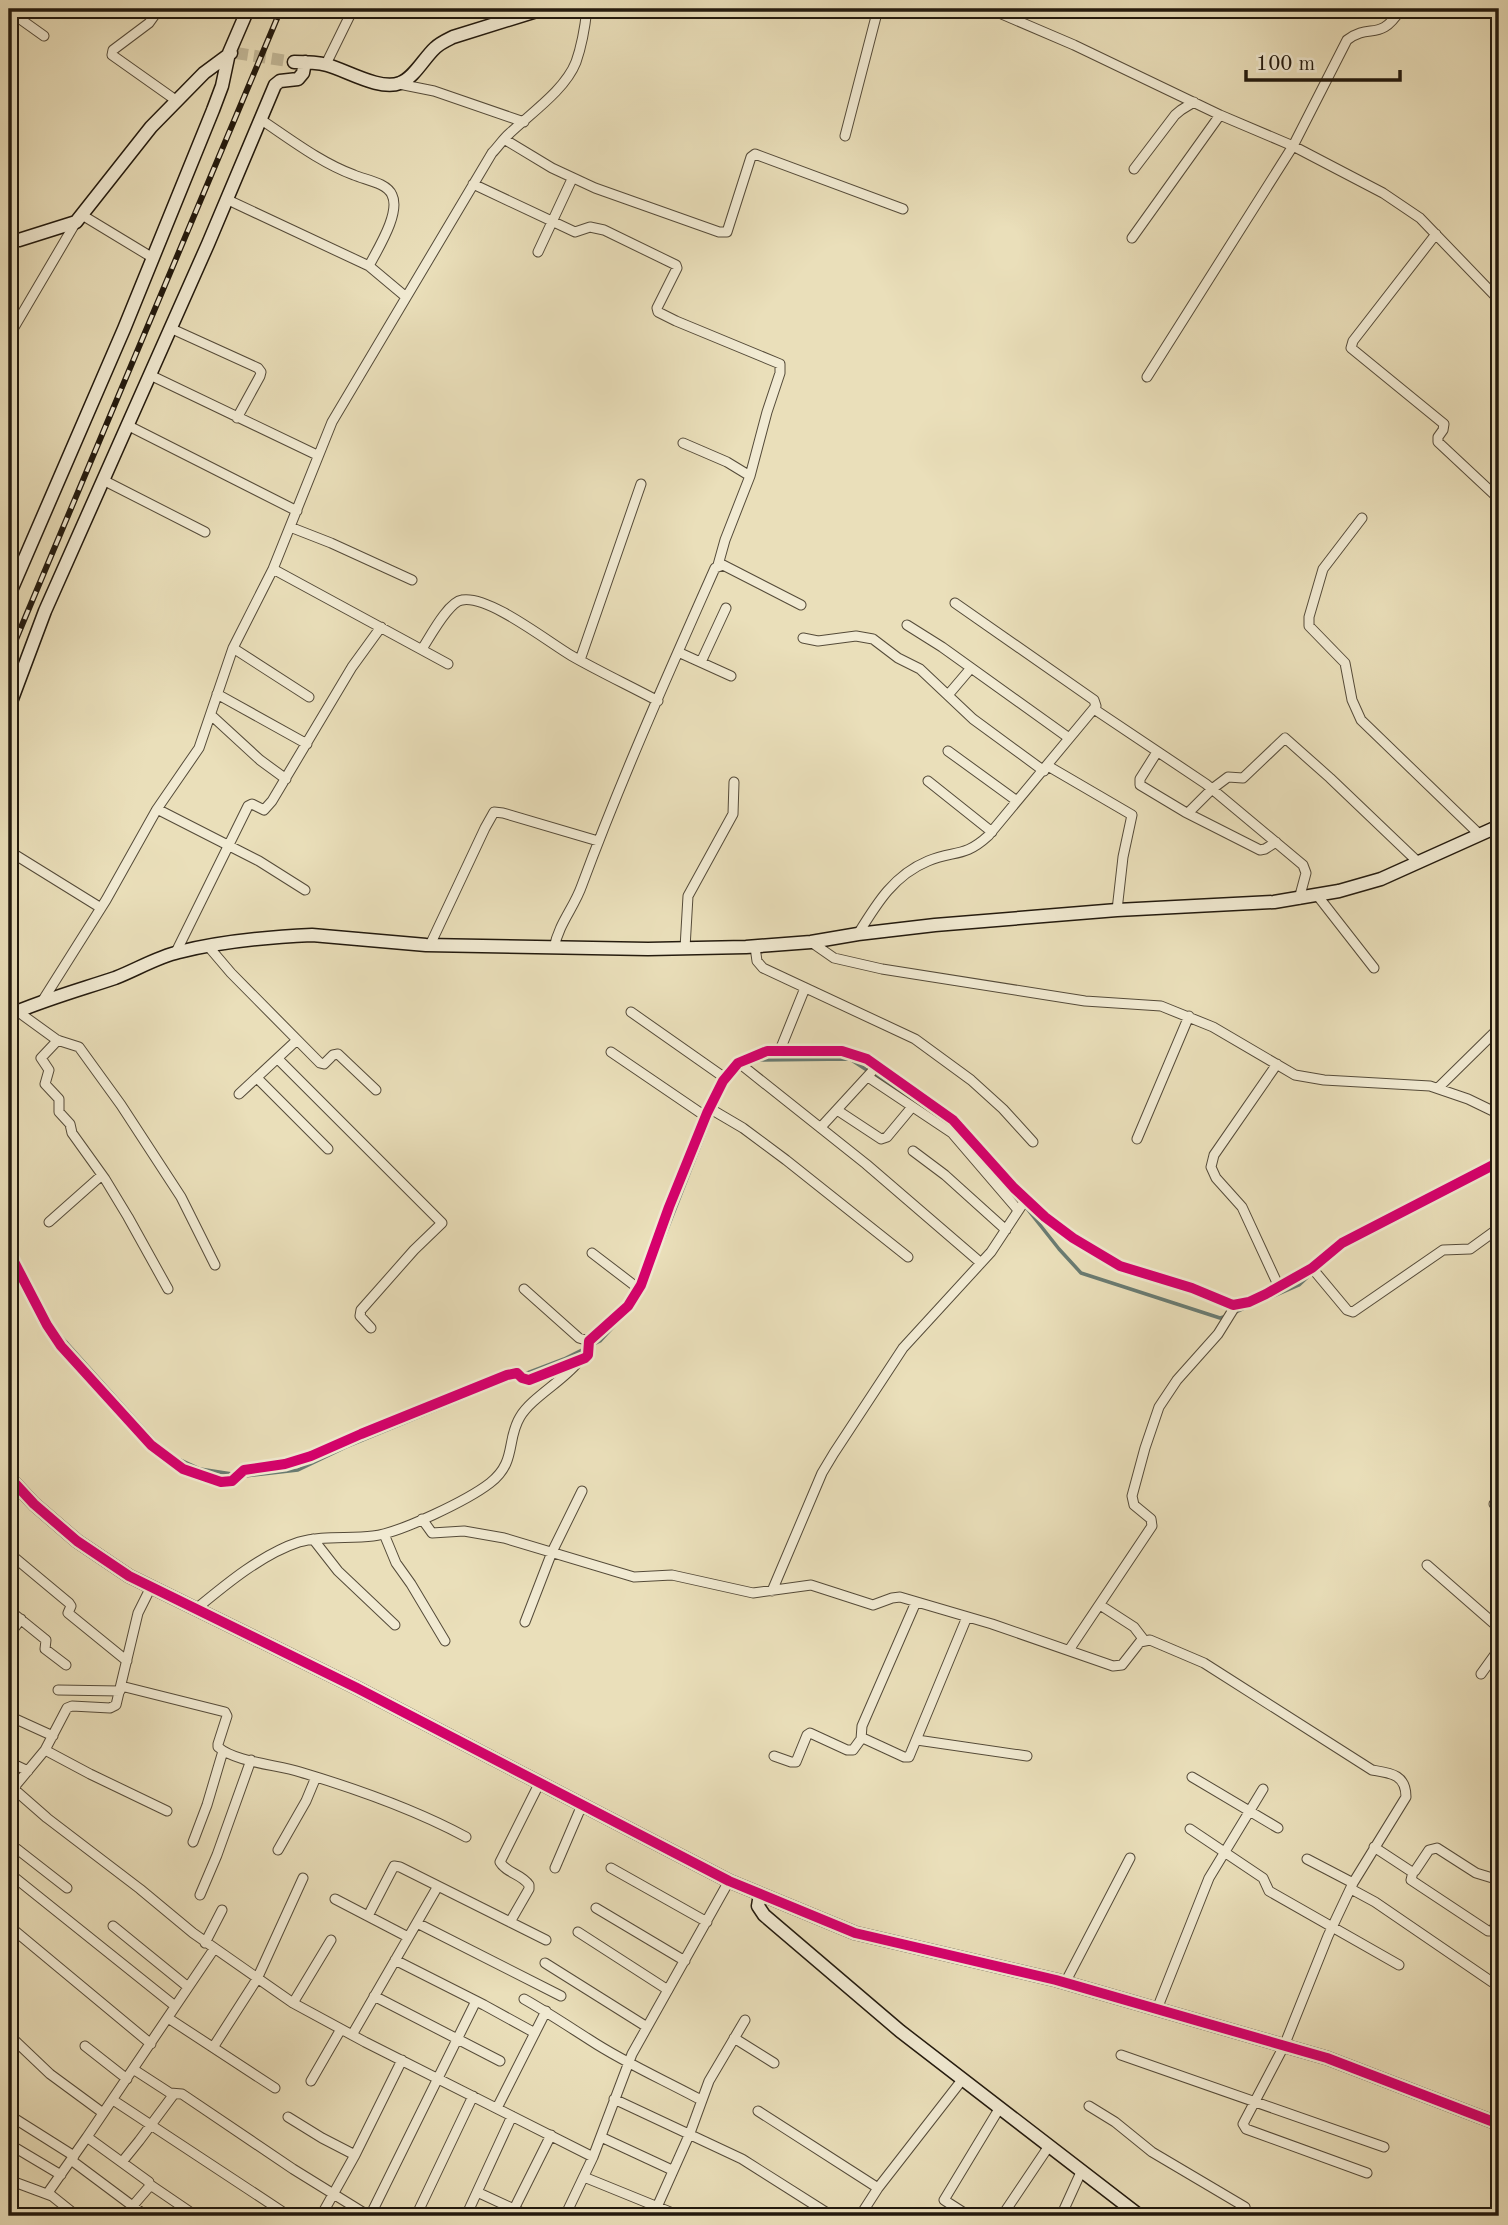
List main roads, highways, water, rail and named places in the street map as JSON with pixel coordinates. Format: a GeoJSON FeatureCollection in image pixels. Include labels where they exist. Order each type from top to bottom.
{"type":"FeatureCollection","features":[{"type":"Feature","properties":{"kind":"waterway"},"geometry":{"type":"LineString","coordinates":[[751,1060],[850,1059],[953,1129]]}},
{"type":"Feature","properties":{"kind":"waterway"},"geometry":{"type":"LineString","coordinates":[[653,1265],[718,1099]]}},
{"type":"Feature","properties":{"kind":"waterway"},"geometry":{"type":"LineString","coordinates":[[970,1147],[1025,1206],[1081,1273],[1220,1318],[1227,1316]]}},
{"type":"Feature","properties":{"kind":"waterway"},"geometry":{"type":"LineString","coordinates":[[1468,1183],[1499,1167]]}},
{"type":"Feature","properties":{"kind":"waterway"},"geometry":{"type":"LineString","coordinates":[[9,1241],[28,1280]]}},
{"type":"Feature","properties":{"kind":"waterway"},"geometry":{"type":"LineString","coordinates":[[1260,1302],[1299,1285],[1313,1272]]}},
{"type":"Feature","properties":{"kind":"waterway"},"geometry":{"type":"LineString","coordinates":[[1234,1313],[1249,1306]]}},
{"type":"Feature","properties":{"kind":"waterway"},"geometry":{"type":"LineString","coordinates":[[522,1375],[564,1359],[600,1341],[625,1314]]}},
{"type":"Feature","properties":{"kind":"waterway"},"geometry":{"type":"LineString","coordinates":[[55,1330],[160,1447]]}},
{"type":"Feature","properties":{"kind":"waterway"},"geometry":{"type":"LineString","coordinates":[[174,1457],[200,1469],[245,1476],[298,1470],[346,1447],[515,1377]]}},
{"type":"Feature","properties":{"kind":"tunnel"},"geometry":{"type":"LineString","coordinates":[[236,53],[294,62]]}},
{"type":"Feature","properties":{"kind":"railway"},"geometry":{"type":"LineString","coordinates":[[9,656],[281,9]]}}]}
